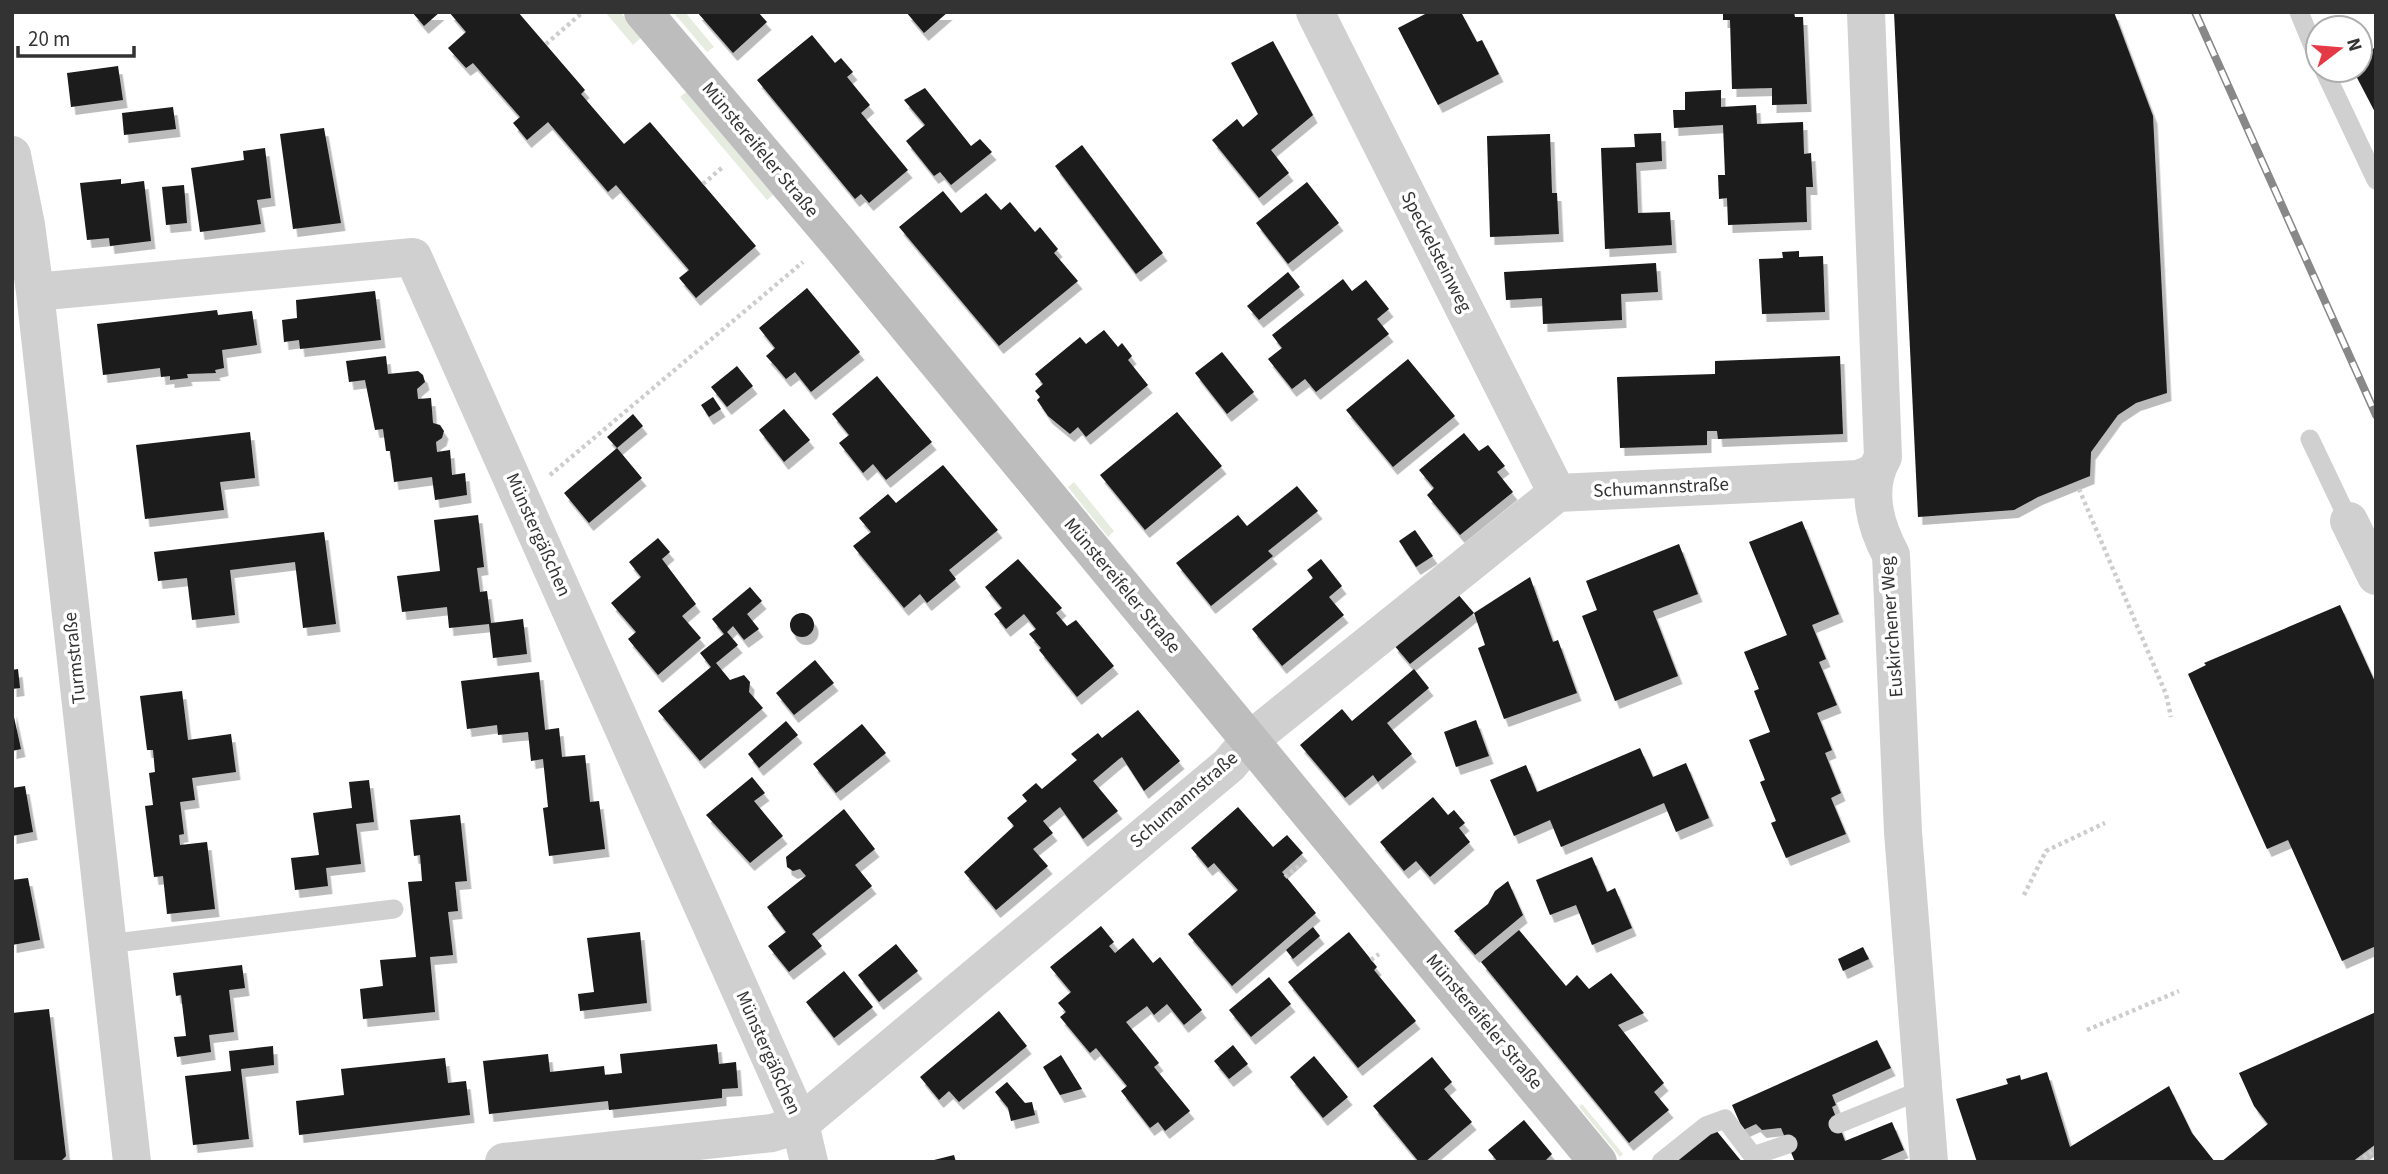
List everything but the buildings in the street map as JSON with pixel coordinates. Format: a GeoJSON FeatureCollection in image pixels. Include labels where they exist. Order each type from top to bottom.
{"type":"FeatureCollection","features":[{"type":"Feature","properties":{"kind":"main road","name":"Münstereifeler Straße"},"geometry":{"type":"LineString","coordinates":[[643,12],[833,236],[1598,1162]]}},
{"type":"Feature","properties":{"kind":"street","name":"Speckelsteinweg"},"geometry":{"type":"LineString","coordinates":[[1315,12],[1557,493]]}},
{"type":"Feature","properties":{"kind":"street","name":"Euskirchener Weg"},"geometry":{"type":"LineString","coordinates":[[1867,12],[1883,457],[1874,473],[1877,527],[1891,555],[1903,831],[1929,1162]]}},
{"type":"Feature","properties":{"kind":"street","name":"Turmstraße"},"geometry":{"type":"LineString","coordinates":[[14,172],[35,292],[132,1162]]}},
{"type":"Feature","properties":{"kind":"street","name":"Münstergäßchen"},"geometry":{"type":"LineString","coordinates":[[35,292],[413,257],[800,1124],[809,1162]]}},
{"type":"Feature","properties":{"kind":"street","name":"Schumannstraße"},"geometry":{"type":"LineString","coordinates":[[505,1162],[772,1133],[800,1124],[1229,765],[1250,740],[1557,493],[1859,479],[1874,473]]}},
{"type":"Feature","properties":{"kind":"street"},"geometry":{"type":"LineString","coordinates":[[2349,521],[2376,576]]}},
{"type":"Feature","properties":{"kind":"lane"},"geometry":{"type":"LineString","coordinates":[[2331,84],[2376,180]]}},
{"type":"Feature","properties":{"kind":"lane"},"geometry":{"type":"LineString","coordinates":[[2310,439],[2349,521]]}},
{"type":"Feature","properties":{"kind":"lane"},"geometry":{"type":"LineString","coordinates":[[107,944],[394,909]]}},
{"type":"Feature","properties":{"kind":"lane"},"geometry":{"type":"LineString","coordinates":[[1838,1124],[1924,1090]]}},
{"type":"Feature","properties":{"kind":"lane"},"geometry":{"type":"LineString","coordinates":[[1661,1162],[1706,1126],[1725,1119],[1753,1156],[1788,1144]]}},
{"type":"Feature","properties":{"kind":"path"},"geometry":{"type":"LineString","coordinates":[[546,44],[583,12]]}},
{"type":"Feature","properties":{"kind":"path"},"geometry":{"type":"LineString","coordinates":[[703,184],[727,163]]}},
{"type":"Feature","properties":{"kind":"path"},"geometry":{"type":"LineString","coordinates":[[522,498],[833,236]]}},
{"type":"Feature","properties":{"kind":"path"},"geometry":{"type":"LineString","coordinates":[[2079,489],[2166,694],[2171,717]]}},
{"type":"Feature","properties":{"kind":"path"},"geometry":{"type":"LineString","coordinates":[[2024,895],[2046,851],[2105,823]]}},
{"type":"Feature","properties":{"kind":"path"},"geometry":{"type":"LineString","coordinates":[[1285,877],[1311,855]]}},
{"type":"Feature","properties":{"kind":"path"},"geometry":{"type":"LineString","coordinates":[[2087,1030],[2179,991]]}},
{"type":"Feature","properties":{"kind":"path"},"geometry":{"type":"LineString","coordinates":[[2358,1162],[2376,1149]]}},
{"type":"Feature","properties":{"kind":"shaded area"},"geometry":{"type":"Polygon","coordinates":[[[605,12],[620,12],[642,37],[633,45],[605,12]]]}},
{"type":"Feature","properties":{"kind":"shaded area"},"geometry":{"type":"Polygon","coordinates":[[[673,12],[685,12],[714,47],[707,52],[673,12]]]}},
{"type":"Feature","properties":{"kind":"shaded area"},"geometry":{"type":"Polygon","coordinates":[[[686,92],[773,195],[767,200],[680,97],[686,92]]]}},
{"type":"Feature","properties":{"kind":"shaded area"},"geometry":{"type":"Polygon","coordinates":[[[1074,482],[1114,531],[1108,537],[1068,487],[1074,482]]]}},
{"type":"Feature","properties":{"kind":"shaded area"},"geometry":{"type":"Polygon","coordinates":[[[1582,1104],[1623,1154],[1620,1157],[1579,1107],[1582,1104]]]}},
{"type":"Feature","properties":{"kind":"railway"},"geometry":{"type":"LineString","coordinates":[[2195,12],[2376,415]]}}]}
